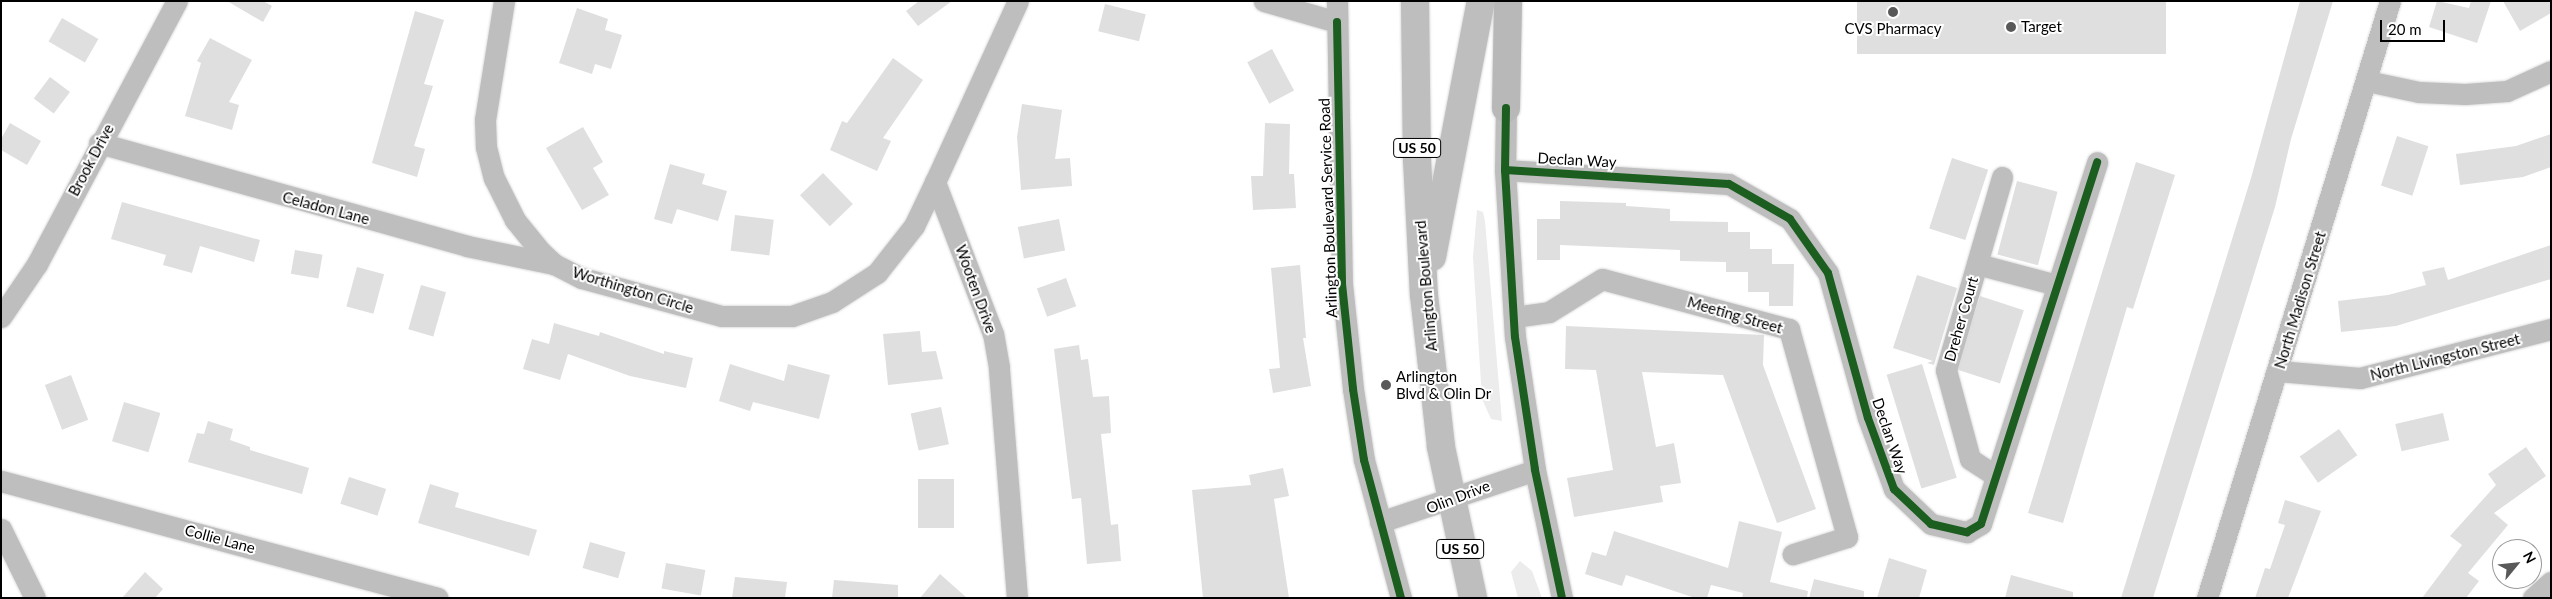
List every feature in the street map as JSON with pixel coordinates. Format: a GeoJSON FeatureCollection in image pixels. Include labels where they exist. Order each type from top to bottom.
{"type":"FeatureCollection","features":[{"type":"Feature","properties":{"kind":"highway","name":"Arlington Boulevard"},"geometry":{"type":"LineString","coordinates":[[1415,1],[1417,159],[1424,295],[1451,500],[1474,598]]}},
{"type":"Feature","properties":{"kind":"highway"},"geometry":{"type":"LineString","coordinates":[[1424,295],[1481,1]]}},
{"type":"Feature","properties":{"kind":"street","name":"Brook Drive"},"geometry":{"type":"LineString","coordinates":[[1,317],[36,264],[177,1]]}},
{"type":"Feature","properties":{"kind":"street","name":"Worthington Circle"},"geometry":{"type":"LineString","coordinates":[[504,1],[488,80],[486,147],[494,178],[515,220],[554,264],[582,278],[722,316],[792,316],[832,302],[877,274],[914,226],[935,182]]}},
{"type":"Feature","properties":{"kind":"street"},"geometry":{"type":"LineString","coordinates":[[935,182],[1018,1]]}},
{"type":"Feature","properties":{"kind":"street"},"geometry":{"type":"LineString","coordinates":[[1264,1],[1337,12]]}},
{"type":"Feature","properties":{"kind":"street"},"geometry":{"type":"LineString","coordinates":[[1508,1],[1505,170],[1514,317],[1535,470],[1562,598]]}},
{"type":"Feature","properties":{"kind":"street","name":"North Madison Street"},"geometry":{"type":"LineString","coordinates":[[2207,598],[2390,1]]}},
{"type":"Feature","properties":{"kind":"street","name":"Arlington Boulevard Service Road"},"geometry":{"type":"LineString","coordinates":[[1337,12],[1342,284],[1354,398],[1380,522],[1401,598]]}},
{"type":"Feature","properties":{"kind":"street"},"geometry":{"type":"LineString","coordinates":[[2367,81],[2419,92],[2466,94],[2507,90],[2551,71]]}},
{"type":"Feature","properties":{"kind":"street","name":"Celadon Lane"},"geometry":{"type":"LineString","coordinates":[[100,143],[467,246],[554,264]]}},
{"type":"Feature","properties":{"kind":"street","name":"Declan Way"},"geometry":{"type":"LineString","coordinates":[[1505,170],[1720,182],[1763,201],[1790,219],[1828,273],[1884,469],[1908,505],[1931,524],[1967,532],[1981,524],[2097,162]]}},
{"type":"Feature","properties":{"kind":"street","name":"Dreher Court"},"geometry":{"type":"LineString","coordinates":[[1996,476],[1970,460],[1946,370],[2002,177]]}},
{"type":"Feature","properties":{"kind":"street","name":"Wooten Drive"},"geometry":{"type":"LineString","coordinates":[[935,182],[995,342],[1017,598]]}},
{"type":"Feature","properties":{"kind":"street"},"geometry":{"type":"LineString","coordinates":[[1977,264],[2058,285]]}},
{"type":"Feature","properties":{"kind":"street","name":"Meeting Street"},"geometry":{"type":"LineString","coordinates":[[1514,317],[1549,312],[1602,279],[1789,329],[1847,536],[1793,554]]}},
{"type":"Feature","properties":{"kind":"street","name":"North Livingston Street"},"geometry":{"type":"LineString","coordinates":[[2278,371],[2360,378],[2551,329]]}},
{"type":"Feature","properties":{"kind":"street","name":"Olin Drive"},"geometry":{"type":"LineString","coordinates":[[1380,522],[1451,500],[1535,470]]}},
{"type":"Feature","properties":{"kind":"street","name":"Collie Lane"},"geometry":{"type":"LineString","coordinates":[[1,481],[438,598]]}},
{"type":"Feature","properties":{"kind":"street"},"geometry":{"type":"LineString","coordinates":[[1,529],[36,598]]}},
{"type":"Feature","properties":{"kind":"street"},"geometry":{"type":"LineString","coordinates":[[2533,598],[2551,582]]}},
{"type":"Feature","properties":{"kind":"shaded area"},"geometry":{"type":"Polygon","coordinates":[[[1477,210],[1483,212],[1485,221],[1502,421],[1491,419],[1482,399],[1473,257],[1477,210]]]}},
{"type":"Feature","properties":{"kind":"shaded area"},"geometry":{"type":"Polygon","coordinates":[[[1520,561],[1532,571],[1542,598],[1518,598],[1511,572],[1520,561]]]}},
{"type":"Feature","properties":{"kind":"building"},"geometry":{"type":"Polygon","coordinates":[[[227,1],[263,1],[272,6],[263,22],[227,1]]]}},
{"type":"Feature","properties":{"kind":"building"},"geometry":{"type":"Polygon","coordinates":[[[919,1],[952,1],[918,26],[906,11],[919,1]]]}},
{"type":"Feature","properties":{"kind":"building","name":"Target"},"geometry":{"type":"Polygon","coordinates":[[[1857,1],[2166,1],[2166,54],[1857,54],[1857,1]]]}},
{"type":"Feature","properties":{"kind":"building"},"geometry":{"type":"Polygon","coordinates":[[[2300,1],[2333,1],[2291,139],[2275,207],[2153,598],[2121,598],[2251,178],[2300,1]]]}},
{"type":"Feature","properties":{"kind":"building"},"geometry":{"type":"Polygon","coordinates":[[[2437,1],[2469,8],[2471,1],[2491,1],[2477,43],[2429,27],[2437,1]]]}},
{"type":"Feature","properties":{"kind":"building"},"geometry":{"type":"Polygon","coordinates":[[[2503,1],[2551,1],[2551,13],[2520,31],[2503,1]]]}},
{"type":"Feature","properties":{"kind":"building"},"geometry":{"type":"Polygon","coordinates":[[[1105,4],[1146,14],[1139,41],[1098,31],[1105,4]]]}},
{"type":"Feature","properties":{"kind":"building"},"geometry":{"type":"Polygon","coordinates":[[[577,8],[608,19],[605,30],[622,35],[611,69],[595,64],[592,74],[559,63],[577,8]]]}},
{"type":"Feature","properties":{"kind":"building"},"geometry":{"type":"Polygon","coordinates":[[[415,11],[444,20],[424,84],[433,86],[414,146],[425,149],[417,177],[372,163],[415,11]]]}},
{"type":"Feature","properties":{"kind":"building"},"geometry":{"type":"Polygon","coordinates":[[[62,18],[98,39],[85,62],[48,41],[62,18]]]}},
{"type":"Feature","properties":{"kind":"building"},"geometry":{"type":"Polygon","coordinates":[[[210,38],[252,60],[229,102],[239,105],[232,130],[185,116],[201,63],[197,61],[210,38]]]}},
{"type":"Feature","properties":{"kind":"building"},"geometry":{"type":"Polygon","coordinates":[[[1272,49],[1294,90],[1269,104],[1247,62],[1272,49]]]}},
{"type":"Feature","properties":{"kind":"building"},"geometry":{"type":"Polygon","coordinates":[[[893,58],[923,80],[883,138],[891,141],[877,171],[830,150],[842,121],[847,123],[893,58]]]}},
{"type":"Feature","properties":{"kind":"building"},"geometry":{"type":"Polygon","coordinates":[[[50,77],[70,92],[54,114],[34,99],[50,77]]]}},
{"type":"Feature","properties":{"kind":"building"},"geometry":{"type":"Polygon","coordinates":[[[1022,104],[1062,110],[1055,159],[1070,158],[1072,186],[1021,190],[1017,137],[1022,104]]]}},
{"type":"Feature","properties":{"kind":"building"},"geometry":{"type":"Polygon","coordinates":[[[10,123],[41,141],[27,165],[1,150],[1,139],[10,123]]]}},
{"type":"Feature","properties":{"kind":"building"},"geometry":{"type":"Polygon","coordinates":[[[1265,123],[1290,124],[1289,174],[1294,174],[1296,208],[1253,210],[1251,176],[1263,176],[1265,123]]]}},
{"type":"Feature","properties":{"kind":"building"},"geometry":{"type":"Polygon","coordinates":[[[583,127],[603,162],[593,168],[609,195],[582,210],[546,148],[583,127]]]}},
{"type":"Feature","properties":{"kind":"building"},"geometry":{"type":"Polygon","coordinates":[[[2551,134],[2551,167],[2523,177],[2460,185],[2456,154],[2516,146],[2551,134]]]}},
{"type":"Feature","properties":{"kind":"building"},"geometry":{"type":"Polygon","coordinates":[[[2397,136],[2428,146],[2412,196],[2381,185],[2397,136]]]}},
{"type":"Feature","properties":{"kind":"building"},"geometry":{"type":"Polygon","coordinates":[[[1952,158],[1988,170],[1965,240],[1929,228],[1952,158]]]}},
{"type":"Feature","properties":{"kind":"building"},"geometry":{"type":"Polygon","coordinates":[[[2136,162],[2175,175],[2133,309],[2127,307],[2063,523],[2028,513],[2136,162]]]}},
{"type":"Feature","properties":{"kind":"building"},"geometry":{"type":"Polygon","coordinates":[[[670,164],[705,174],[702,184],[727,191],[718,221],[677,209],[672,224],[654,219],[670,164]]]}},
{"type":"Feature","properties":{"kind":"building"},"geometry":{"type":"Polygon","coordinates":[[[823,173],[853,204],[830,226],[800,195],[823,173]]]}},
{"type":"Feature","properties":{"kind":"building"},"geometry":{"type":"Polygon","coordinates":[[[2017,181],[2058,192],[2038,265],[1997,254],[2017,181]]]}},
{"type":"Feature","properties":{"kind":"building"},"geometry":{"type":"Polygon","coordinates":[[[1560,201],[1626,203],[1626,206],[1670,209],[1670,221],[1728,222],[1728,232],[1750,232],[1750,249],[1772,249],[1772,264],[1794,264],[1793,306],[1769,306],[1769,292],[1748,292],[1748,272],[1726,272],[1726,262],[1680,261],[1680,250],[1560,245],[1560,260],[1537,260],[1537,219],[1560,219],[1560,201]]]}},
{"type":"Feature","properties":{"kind":"building"},"geometry":{"type":"Polygon","coordinates":[[[122,202],[260,240],[254,262],[200,246],[192,273],[163,265],[166,255],[111,239],[122,202]]]}},
{"type":"Feature","properties":{"kind":"building"},"geometry":{"type":"Polygon","coordinates":[[[735,215],[774,220],[769,255],[731,251],[735,215]]]}},
{"type":"Feature","properties":{"kind":"building"},"geometry":{"type":"Polygon","coordinates":[[[1059,219],[1065,250],[1024,258],[1018,227],[1059,219]]]}},
{"type":"Feature","properties":{"kind":"building"},"geometry":{"type":"Polygon","coordinates":[[[2551,245],[2551,279],[2396,326],[2341,332],[2338,301],[2388,295],[2426,285],[2422,272],[2444,267],[2448,280],[2551,245]]]}},
{"type":"Feature","properties":{"kind":"building"},"geometry":{"type":"Polygon","coordinates":[[[295,250],[323,255],[318,278],[291,274],[295,250]]]}},
{"type":"Feature","properties":{"kind":"building"},"geometry":{"type":"Polygon","coordinates":[[[1300,265],[1306,338],[1303,338],[1311,386],[1273,393],[1269,369],[1280,368],[1271,268],[1300,265]]]}},
{"type":"Feature","properties":{"kind":"building"},"geometry":{"type":"Polygon","coordinates":[[[357,267],[384,274],[373,314],[346,307],[357,267]]]}},
{"type":"Feature","properties":{"kind":"building"},"geometry":{"type":"Polygon","coordinates":[[[1917,275],[1957,288],[1934,365],[1927,363],[1933,361],[1893,348],[1917,275]]]}},
{"type":"Feature","properties":{"kind":"building"},"geometry":{"type":"Polygon","coordinates":[[[1066,278],[1076,306],[1047,317],[1037,289],[1066,278]]]}},
{"type":"Feature","properties":{"kind":"building"},"geometry":{"type":"Polygon","coordinates":[[[421,285],[446,292],[433,336],[408,329],[421,285]]]}},
{"type":"Feature","properties":{"kind":"building"},"geometry":{"type":"Polygon","coordinates":[[[1980,296],[2024,310],[2000,383],[1956,369],[1980,296]]]}},
{"type":"Feature","properties":{"kind":"building"},"geometry":{"type":"Polygon","coordinates":[[[554,323],[599,336],[600,332],[664,354],[664,351],[693,358],[686,388],[630,376],[568,354],[560,380],[523,369],[532,339],[549,344],[554,323]]]}},
{"type":"Feature","properties":{"kind":"building"},"geometry":{"type":"Polygon","coordinates":[[[1566,326],[1764,335],[1763,365],[1816,509],[1777,523],[1723,375],[1642,372],[1656,447],[1674,443],[1681,483],[1660,486],[1663,502],[1574,517],[1567,478],[1613,470],[1596,370],[1565,369],[1566,326]]]}},
{"type":"Feature","properties":{"kind":"building"},"geometry":{"type":"Polygon","coordinates":[[[920,331],[922,352],[936,351],[943,379],[888,385],[883,334],[920,331]]]}},
{"type":"Feature","properties":{"kind":"building"},"geometry":{"type":"Polygon","coordinates":[[[1079,345],[1081,360],[1088,359],[1093,397],[1109,396],[1111,433],[1101,434],[1111,525],[1118,524],[1121,561],[1087,564],[1081,498],[1072,499],[1054,349],[1079,345]]]}},
{"type":"Feature","properties":{"kind":"building"},"geometry":{"type":"Polygon","coordinates":[[[730,364],[784,381],[788,364],[830,375],[819,419],[753,402],[750,411],[719,401],[730,364]]]}},
{"type":"Feature","properties":{"kind":"building"},"geometry":{"type":"Polygon","coordinates":[[[1922,364],[1957,478],[1921,489],[1887,375],[1922,364]]]}},
{"type":"Feature","properties":{"kind":"building"},"geometry":{"type":"Polygon","coordinates":[[[71,375],[88,420],[62,430],[45,385],[71,375]]]}},
{"type":"Feature","properties":{"kind":"building"},"geometry":{"type":"Polygon","coordinates":[[[124,402],[160,413],[148,452],[112,441],[124,402]]]}},
{"type":"Feature","properties":{"kind":"building"},"geometry":{"type":"Polygon","coordinates":[[[941,407],[949,444],[919,451],[911,413],[941,407]]]}},
{"type":"Feature","properties":{"kind":"building"},"geometry":{"type":"Polygon","coordinates":[[[2443,413],[2449,440],[2402,451],[2395,424],[2443,413]]]}},
{"type":"Feature","properties":{"kind":"building"},"geometry":{"type":"Polygon","coordinates":[[[208,421],[233,429],[230,440],[250,447],[250,450],[309,468],[302,494],[188,462],[197,433],[204,434],[208,421]]]}},
{"type":"Feature","properties":{"kind":"building"},"geometry":{"type":"Polygon","coordinates":[[[2339,429],[2357,455],[2318,483],[2300,457],[2339,429]]]}},
{"type":"Feature","properties":{"kind":"building"},"geometry":{"type":"Polygon","coordinates":[[[2526,447],[2546,476],[2494,513],[2508,525],[2496,539],[2492,539],[2492,544],[2468,573],[2479,581],[2466,598],[2422,598],[2462,545],[2450,536],[2496,485],[2488,474],[2526,447]]]}},
{"type":"Feature","properties":{"kind":"building"},"geometry":{"type":"Polygon","coordinates":[[[1283,468],[1289,496],[1274,499],[1289,598],[1203,598],[1192,490],[1251,485],[1249,475],[1283,468]]]}},
{"type":"Feature","properties":{"kind":"building"},"geometry":{"type":"Polygon","coordinates":[[[349,477],[386,489],[377,516],[340,504],[349,477]]]}},
{"type":"Feature","properties":{"kind":"building"},"geometry":{"type":"Polygon","coordinates":[[[918,479],[954,479],[954,528],[918,528],[918,479]]]}},
{"type":"Feature","properties":{"kind":"building"},"geometry":{"type":"Polygon","coordinates":[[[430,484],[459,493],[455,507],[537,530],[529,556],[418,523],[430,484]]]}},
{"type":"Feature","properties":{"kind":"building"},"geometry":{"type":"Polygon","coordinates":[[[2285,500],[2321,511],[2288,598],[2255,598],[2265,568],[2270,569],[2285,525],[2278,523],[2285,500]]]}},
{"type":"Feature","properties":{"kind":"building"},"geometry":{"type":"Polygon","coordinates":[[[1739,521],[1782,532],[1770,582],[1808,591],[1807,598],[1742,598],[1743,593],[1711,585],[1707,598],[1695,598],[1626,575],[1622,586],[1585,574],[1592,552],[1606,556],[1614,531],[1728,568],[1739,521]]]}},
{"type":"Feature","properties":{"kind":"building"},"geometry":{"type":"Polygon","coordinates":[[[590,542],[626,552],[618,578],[583,568],[590,542]]]}},
{"type":"Feature","properties":{"kind":"building"},"geometry":{"type":"Polygon","coordinates":[[[1889,558],[1927,570],[1919,598],[1877,598],[1889,558]]]}},
{"type":"Feature","properties":{"kind":"building"},"geometry":{"type":"Polygon","coordinates":[[[666,563],[705,570],[701,596],[661,589],[666,563]]]}},
{"type":"Feature","properties":{"kind":"building"},"geometry":{"type":"Polygon","coordinates":[[[145,572],[163,589],[155,598],[122,598],[145,572]]]}},
{"type":"Feature","properties":{"kind":"building"},"geometry":{"type":"Polygon","coordinates":[[[940,574],[967,598],[920,598],[940,574]]]}},
{"type":"Feature","properties":{"kind":"building"},"geometry":{"type":"Polygon","coordinates":[[[2011,575],[2073,592],[2073,598],[2005,598],[2011,575]]]}},
{"type":"Feature","properties":{"kind":"building"},"geometry":{"type":"Polygon","coordinates":[[[735,577],[787,582],[785,598],[732,598],[735,577]]]}},
{"type":"Feature","properties":{"kind":"building"},"geometry":{"type":"Polygon","coordinates":[[[1814,579],[1864,591],[1864,598],[1809,598],[1814,579]]]}},
{"type":"Feature","properties":{"kind":"building"},"geometry":{"type":"Polygon","coordinates":[[[834,580],[898,585],[898,598],[832,598],[834,580]]]}},
{"type":"Feature","properties":{"kind":"cycle path"},"geometry":{"type":"LineString","coordinates":[[1337,22],[1342,284],[1353,389],[1364,460],[1401,598]]}},
{"type":"Feature","properties":{"kind":"cycle path"},"geometry":{"type":"LineString","coordinates":[[1506,108],[1505,170],[1515,337],[1535,470],[1562,598]]}},
{"type":"Feature","properties":{"kind":"cycle path"},"geometry":{"type":"LineString","coordinates":[[1505,170],[1729,184],[1790,219],[1828,273],[1868,418],[1894,489],[1931,524],[1967,532],[1981,524],[2097,162]]}},
{"type":"Feature","properties":{"kind":"place","name":"CVS Pharmacy"},"geometry":{"type":"Point","coordinates":[1893,12]}},
{"type":"Feature","properties":{"kind":"place","name":"Target"},"geometry":{"type":"Point","coordinates":[2011,27]}},
{"type":"Feature","properties":{"kind":"place","name":"Arlington Blvd & Olin Dr"},"geometry":{"type":"Point","coordinates":[1386,385]}}]}
